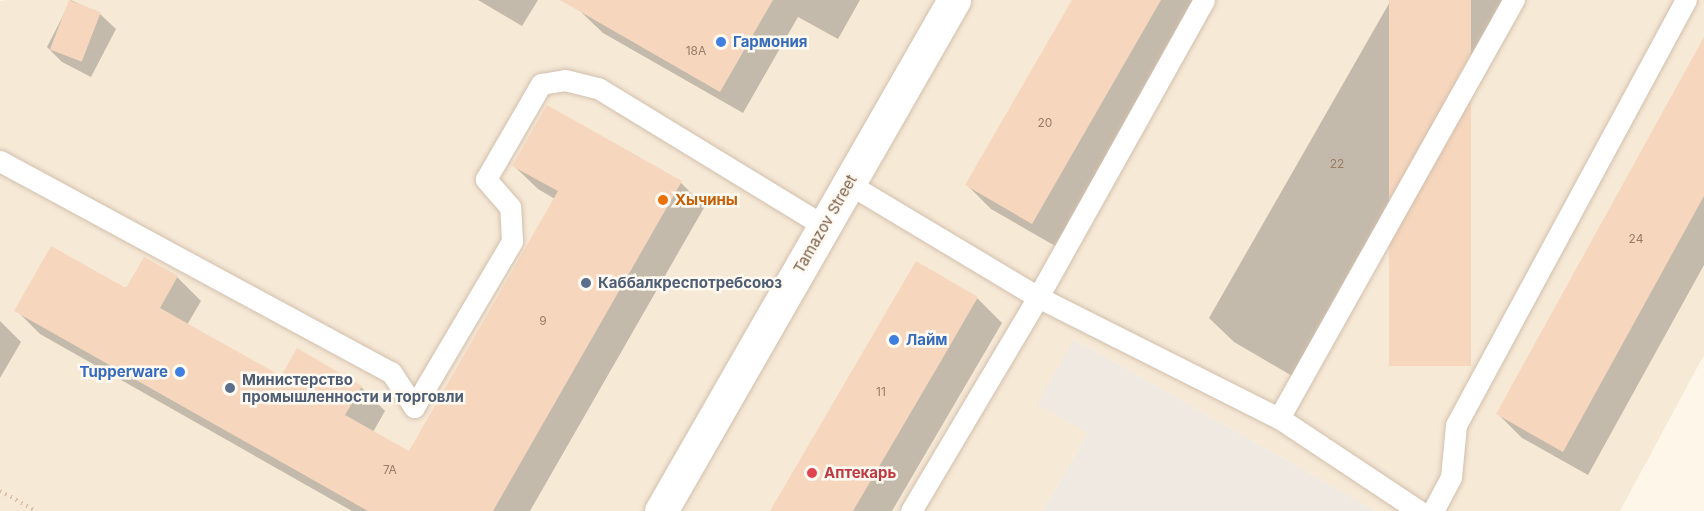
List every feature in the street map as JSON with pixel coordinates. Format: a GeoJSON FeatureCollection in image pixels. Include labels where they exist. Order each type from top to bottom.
{"type":"FeatureCollection","features":[{"type":"Feature","properties":{"kind":"street","name":"Tamazov Street"},"geometry":{"type":"LineString","coordinates":[[661,511],[954,0]]}},
{"type":"Feature","properties":{"kind":"lane"},"geometry":{"type":"LineString","coordinates":[[911,511],[1038,297],[1204,0]]}},
{"type":"Feature","properties":{"kind":"lane"},"geometry":{"type":"LineString","coordinates":[[1279,418],[1514,0]]}},
{"type":"Feature","properties":{"kind":"lane"},"geometry":{"type":"LineString","coordinates":[[1433,511],[1452,477],[1456,425],[1686,0]]}},
{"type":"Feature","properties":{"kind":"lane"},"geometry":{"type":"LineString","coordinates":[[0,161],[391,372],[414,407],[512,241],[510,207],[486,178],[541,84],[565,80],[598,88],[824,226]]}},
{"type":"Feature","properties":{"kind":"lane"},"geometry":{"type":"LineString","coordinates":[[849,184],[1038,297],[1279,418],[1419,511]]}},
{"type":"Feature","properties":{"kind":"path"},"geometry":{"type":"LineString","coordinates":[[0,491],[36,511]]}},
{"type":"Feature","properties":{"kind":"shaded area"},"geometry":{"type":"Polygon","coordinates":[[[1704,0],[1704,355],[1620,511],[1376,511],[1074,339],[1088,433],[1043,511],[0,511],[0,1],[1704,0]]]}},
{"type":"Feature","properties":{"kind":"shaded area"},"geometry":{"type":"Polygon","coordinates":[[[1074,339],[1376,511],[1043,511],[1088,433],[1037,404],[1074,339]]]}},
{"type":"Feature","properties":{"kind":"building"},"geometry":{"type":"Polygon","coordinates":[[[69,0],[101,12],[82,62],[50,49],[69,0]]]}},
{"type":"Feature","properties":{"kind":"building"},"geometry":{"type":"Polygon","coordinates":[[[560,0],[773,0],[720,92],[560,0]]]}},
{"type":"Feature","properties":{"kind":"building"},"geometry":{"type":"Polygon","coordinates":[[[1072,0],[1161,0],[1032,224],[965,185],[1072,0]]]}},
{"type":"Feature","properties":{"kind":"building"},"geometry":{"type":"Polygon","coordinates":[[[1389,0],[1471,0],[1471,366],[1389,366],[1389,0]]]}},
{"type":"Feature","properties":{"kind":"building"},"geometry":{"type":"Polygon","coordinates":[[[1704,37],[1704,196],[1563,452],[1496,414],[1704,37]]]}},
{"type":"Feature","properties":{"kind":"building"},"geometry":{"type":"Polygon","coordinates":[[[547,105],[682,181],[493,511],[368,511],[14,311],[51,246],[126,288],[144,257],[178,276],[160,308],[281,376],[297,348],[362,386],[345,415],[409,451],[558,191],[512,166],[547,105]]]}},
{"type":"Feature","properties":{"kind":"building"},"geometry":{"type":"Polygon","coordinates":[[[916,261],[978,297],[941,361],[853,511],[770,511],[916,261]]]}},
{"type":"Feature","properties":{"kind":"place","name":"Гармония"},"geometry":{"type":"Point","coordinates":[721,42]}},
{"type":"Feature","properties":{"kind":"place","name":"Хычины"},"geometry":{"type":"Point","coordinates":[663,200]}},
{"type":"Feature","properties":{"kind":"place","name":"Каббалкреспотребсоюз"},"geometry":{"type":"Point","coordinates":[586,283]}},
{"type":"Feature","properties":{"kind":"place","name":"Лайм"},"geometry":{"type":"Point","coordinates":[894,340]}},
{"type":"Feature","properties":{"kind":"place","name":"Tupperware"},"geometry":{"type":"Point","coordinates":[180,372]}},
{"type":"Feature","properties":{"kind":"place","name":"Министерство промышленности и торговли"},"geometry":{"type":"Point","coordinates":[230,388]}},
{"type":"Feature","properties":{"kind":"place","name":"Аптекарь"},"geometry":{"type":"Point","coordinates":[812,473]}}]}
